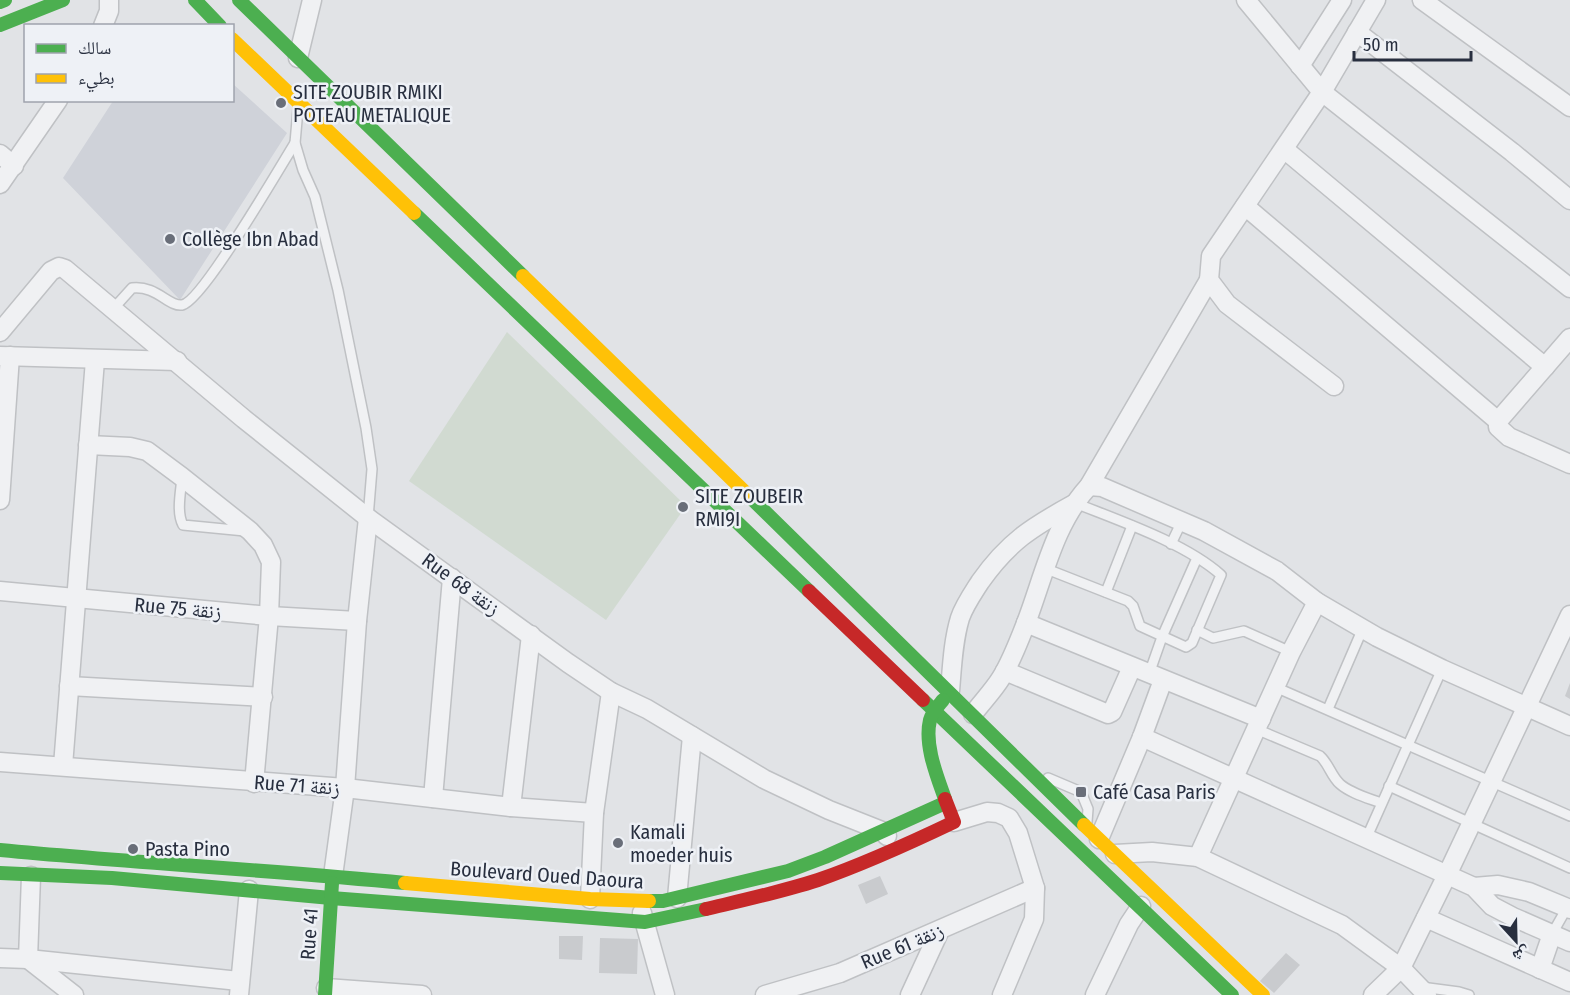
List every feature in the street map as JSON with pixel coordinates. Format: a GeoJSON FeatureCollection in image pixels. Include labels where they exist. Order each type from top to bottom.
{"type":"FeatureCollection","features":[{"type":"Feature","properties":{"kind":"main road"},"geometry":{"type":"LineString","coordinates":[[0,2],[5,0]]}},
{"type":"Feature","properties":{"kind":"main road"},"geometry":{"type":"LineString","coordinates":[[0,25],[63,0]]}},
{"type":"Feature","properties":{"kind":"main road"},"geometry":{"type":"LineString","coordinates":[[195,0],[217,24]]}},
{"type":"Feature","properties":{"kind":"main road"},"geometry":{"type":"LineString","coordinates":[[239,0],[950,691],[1093,834],[1263,995]]}},
{"type":"Feature","properties":{"kind":"main road"},"geometry":{"type":"LineString","coordinates":[[234,41],[1232,995]]}},
{"type":"Feature","properties":{"kind":"main road"},"geometry":{"type":"LineString","coordinates":[[950,691],[935,709],[929,721],[929,736],[945,803],[954,822]]}},
{"type":"Feature","properties":{"kind":"main road","name":"Boulevard Oued Daoura"},"geometry":{"type":"LineString","coordinates":[[0,850],[123,862],[333,876],[481,891],[638,901],[677,898],[788,871],[945,803]]}},
{"type":"Feature","properties":{"kind":"main road","name":"Boulevard Oued Daoura"},"geometry":{"type":"LineString","coordinates":[[0,873],[111,878],[331,898],[645,922],[764,896],[820,879],[898,848],[954,822]]}},
{"type":"Feature","properties":{"kind":"main road","name":"Rue 41"},"geometry":{"type":"LineString","coordinates":[[325,992],[333,876]]}},
{"type":"Feature","properties":{"kind":"street"},"geometry":{"type":"LineString","coordinates":[[104,24],[109,10],[109,0]]}},
{"type":"Feature","properties":{"kind":"street"},"geometry":{"type":"LineString","coordinates":[[298,58],[312,0]]}},
{"type":"Feature","properties":{"kind":"street"},"geometry":{"type":"LineString","coordinates":[[1246,0],[1322,92],[1570,288]]}},
{"type":"Feature","properties":{"kind":"street"},"geometry":{"type":"LineString","coordinates":[[1300,66],[1341,0]]}},
{"type":"Feature","properties":{"kind":"street"},"geometry":{"type":"LineString","coordinates":[[973,714],[1005,671],[1063,525],[1089,486],[1209,279],[1211,256],[1322,92],[1376,0]]}},
{"type":"Feature","properties":{"kind":"street"},"geometry":{"type":"LineString","coordinates":[[1422,0],[1570,107]]}},
{"type":"Feature","properties":{"kind":"street"},"geometry":{"type":"LineString","coordinates":[[1357,32],[1570,200]]}},
{"type":"Feature","properties":{"kind":"street"},"geometry":{"type":"LineString","coordinates":[[0,184],[57,102]]}},
{"type":"Feature","properties":{"kind":"street"},"geometry":{"type":"LineString","coordinates":[[1284,149],[1545,367]]}},
{"type":"Feature","properties":{"kind":"street"},"geometry":{"type":"LineString","coordinates":[[0,154],[14,166]]}},
{"type":"Feature","properties":{"kind":"street"},"geometry":{"type":"LineString","coordinates":[[1245,206],[1498,421]]}},
{"type":"Feature","properties":{"kind":"street","name":"Rue 68 زنقة"},"geometry":{"type":"LineString","coordinates":[[0,332],[51,272],[59,267],[65,269],[244,419],[368,518],[568,663],[611,692],[647,709],[764,779],[829,810],[882,831],[898,848]]}},
{"type":"Feature","properties":{"kind":"street"},"geometry":{"type":"LineString","coordinates":[[1209,279],[1227,304],[1334,386]]}},
{"type":"Feature","properties":{"kind":"street"},"geometry":{"type":"LineString","coordinates":[[1570,338],[1498,421],[1498,427],[1509,436],[1570,464]]}},
{"type":"Feature","properties":{"kind":"street"},"geometry":{"type":"LineString","coordinates":[[0,500],[5,356],[177,362]]}},
{"type":"Feature","properties":{"kind":"street"},"geometry":{"type":"LineString","coordinates":[[63,766],[95,360]]}},
{"type":"Feature","properties":{"kind":"street"},"geometry":{"type":"LineString","coordinates":[[88,445],[130,447],[147,451],[250,531],[263,545],[271,562],[269,616],[254,783]]}},
{"type":"Feature","properties":{"kind":"street"},"geometry":{"type":"LineString","coordinates":[[1089,486],[1102,487],[1182,522],[1277,571],[1317,602],[1363,628],[1442,669],[1570,726]]}},
{"type":"Feature","properties":{"kind":"street"},"geometry":{"type":"LineString","coordinates":[[950,691],[960,617],[972,594],[995,560],[1014,540],[1076,503]]}},
{"type":"Feature","properties":{"kind":"street"},"geometry":{"type":"LineString","coordinates":[[333,876],[345,788],[357,621],[368,518]]}},
{"type":"Feature","properties":{"kind":"street"},"geometry":{"type":"LineString","coordinates":[[433,798],[452,578]]}},
{"type":"Feature","properties":{"kind":"street","name":"Rue 75 زنقة"},"geometry":{"type":"LineString","coordinates":[[0,591],[269,616],[357,621]]}},
{"type":"Feature","properties":{"kind":"street"},"geometry":{"type":"LineString","coordinates":[[1198,857],[1291,652],[1317,602]]}},
{"type":"Feature","properties":{"kind":"street"},"geometry":{"type":"LineString","coordinates":[[1373,995],[1401,968],[1570,615]]}},
{"type":"Feature","properties":{"kind":"street"},"geometry":{"type":"LineString","coordinates":[[1026,623],[1156,677],[1259,724]]}},
{"type":"Feature","properties":{"kind":"street"},"geometry":{"type":"LineString","coordinates":[[511,807],[531,635]]}},
{"type":"Feature","properties":{"kind":"street"},"geometry":{"type":"LineString","coordinates":[[1005,671],[1108,714],[1112,712],[1132,667]]}},
{"type":"Feature","properties":{"kind":"street"},"geometry":{"type":"LineString","coordinates":[[1093,834],[1142,737],[1156,677]]}},
{"type":"Feature","properties":{"kind":"street"},"geometry":{"type":"LineString","coordinates":[[69,686],[263,697]]}},
{"type":"Feature","properties":{"kind":"street"},"geometry":{"type":"LineString","coordinates":[[590,899],[594,813],[611,692]]}},
{"type":"Feature","properties":{"kind":"street"},"geometry":{"type":"LineString","coordinates":[[677,898],[692,736]]}},
{"type":"Feature","properties":{"kind":"street"},"geometry":{"type":"LineString","coordinates":[[1142,737],[1474,887],[1492,906],[1570,942]]}},
{"type":"Feature","properties":{"kind":"street","name":"Rue 71 زنقة"},"geometry":{"type":"LineString","coordinates":[[0,762],[254,783],[345,788],[511,807],[594,813]]}},
{"type":"Feature","properties":{"kind":"street"},"geometry":{"type":"LineString","coordinates":[[954,822],[987,812],[998,813],[1009,818],[1018,833],[1035,888],[1034,919],[1002,995]]}},
{"type":"Feature","properties":{"kind":"street"},"geometry":{"type":"LineString","coordinates":[[1115,854],[1152,852],[1198,857],[1342,925],[1401,968],[1423,991]]}},
{"type":"Feature","properties":{"kind":"street"},"geometry":{"type":"LineString","coordinates":[[28,959],[31,876]]}},
{"type":"Feature","properties":{"kind":"street"},"geometry":{"type":"LineString","coordinates":[[1474,887],[1498,885],[1529,892],[1569,906]]}},
{"type":"Feature","properties":{"kind":"street","name":"Rue 61 زنقة"},"geometry":{"type":"LineString","coordinates":[[765,995],[840,973],[1035,888]]}},
{"type":"Feature","properties":{"kind":"street"},"geometry":{"type":"LineString","coordinates":[[0,958],[28,959],[239,988],[249,890]]}},
{"type":"Feature","properties":{"kind":"street"},"geometry":{"type":"LineString","coordinates":[[638,901],[664,995]]}},
{"type":"Feature","properties":{"kind":"street"},"geometry":{"type":"LineString","coordinates":[[1095,995],[1129,924],[1141,906]]}},
{"type":"Feature","properties":{"kind":"street"},"geometry":{"type":"LineString","coordinates":[[1426,918],[1570,982]]}},
{"type":"Feature","properties":{"kind":"street"},"geometry":{"type":"LineString","coordinates":[[910,995],[939,930]]}},
{"type":"Feature","properties":{"kind":"street"},"geometry":{"type":"LineString","coordinates":[[1540,969],[1552,934]]}},
{"type":"Feature","properties":{"kind":"street"},"geometry":{"type":"LineString","coordinates":[[28,959],[74,995]]}},
{"type":"Feature","properties":{"kind":"street"},"geometry":{"type":"LineString","coordinates":[[325,992],[422,995]]}},
{"type":"Feature","properties":{"kind":"lane"},"geometry":{"type":"LineString","coordinates":[[299,103],[295,143],[303,170],[315,197],[335,279],[366,428],[372,469],[368,518]]}},
{"type":"Feature","properties":{"kind":"lane"},"geometry":{"type":"LineString","coordinates":[[113,309],[132,288],[141,286],[154,290],[175,304],[182,305],[189,302],[214,273],[295,143]]}},
{"type":"Feature","properties":{"kind":"lane"},"geometry":{"type":"LineString","coordinates":[[182,477],[181,521],[183,525],[250,531]]}},
{"type":"Feature","properties":{"kind":"lane"},"geometry":{"type":"LineString","coordinates":[[1044,568],[1128,601],[1133,606],[1140,626],[1162,637],[1189,646],[1197,630],[1221,575],[1197,558],[1171,544],[1076,503]]}},
{"type":"Feature","properties":{"kind":"lane"},"geometry":{"type":"LineString","coordinates":[[1171,544],[1182,522]]}},
{"type":"Feature","properties":{"kind":"lane"},"geometry":{"type":"LineString","coordinates":[[1106,592],[1132,526]]}},
{"type":"Feature","properties":{"kind":"lane"},"geometry":{"type":"LineString","coordinates":[[1156,677],[1162,637],[1197,558]]}},
{"type":"Feature","properties":{"kind":"lane"},"geometry":{"type":"LineString","coordinates":[[1328,710],[1363,628]]}},
{"type":"Feature","properties":{"kind":"lane"},"geometry":{"type":"LineString","coordinates":[[1197,630],[1213,638],[1244,631],[1291,652]]}},
{"type":"Feature","properties":{"kind":"lane"},"geometry":{"type":"LineString","coordinates":[[1366,839],[1442,669]]}},
{"type":"Feature","properties":{"kind":"lane"},"geometry":{"type":"LineString","coordinates":[[1275,687],[1570,816]]}},
{"type":"Feature","properties":{"kind":"lane"},"geometry":{"type":"LineString","coordinates":[[1259,724],[1320,756],[1326,761],[1343,787],[1381,803]]}},
{"type":"Feature","properties":{"kind":"lane"},"geometry":{"type":"LineString","coordinates":[[1036,776],[1055,780],[1080,792],[1088,809],[1093,834]]}},
{"type":"Feature","properties":{"kind":"lane"},"geometry":{"type":"LineString","coordinates":[[1389,786],[1570,868]]}},
{"type":"Feature","properties":{"kind":"lane"},"geometry":{"type":"LineString","coordinates":[[1552,934],[1569,906]]}},
{"type":"Feature","properties":{"kind":"lane"},"geometry":{"type":"LineString","coordinates":[[1423,991],[1459,992],[1469,995]]}},
{"type":"Feature","properties":{"kind":"shaded area","name":"Collège Ibn Abad"},"geometry":{"type":"Polygon","coordinates":[[[234,85],[287,133],[180,300],[63,178],[112,102],[234,102],[234,85]]]}},
{"type":"Feature","properties":{"kind":"shaded area"},"geometry":{"type":"Polygon","coordinates":[[[507,332],[686,506],[606,620],[409,481],[507,332]]]}},
{"type":"Feature","properties":{"kind":"building"},"geometry":{"type":"Polygon","coordinates":[[[1570,683],[1570,699],[1565,696],[1570,683]]]}},
{"type":"Feature","properties":{"kind":"building"},"geometry":{"type":"Polygon","coordinates":[[[880,876],[888,894],[866,904],[858,885],[880,876]]]}},
{"type":"Feature","properties":{"kind":"building"},"geometry":{"type":"Polygon","coordinates":[[[559,936],[583,936],[582,960],[559,959],[559,936]]]}},
{"type":"Feature","properties":{"kind":"building"},"geometry":{"type":"Polygon","coordinates":[[[600,938],[638,939],[637,974],[599,973],[600,938]]]}},
{"type":"Feature","properties":{"kind":"building"},"geometry":{"type":"Polygon","coordinates":[[[1286,953],[1300,965],[1274,993],[1260,981],[1286,953]]]}},
{"type":"Feature","properties":{"kind":"traffic: fast"},"geometry":{"type":"LineString","coordinates":[[0,2],[5,0]]}},
{"type":"Feature","properties":{"kind":"traffic: fast"},"geometry":{"type":"LineString","coordinates":[[0,25],[63,0]]}},
{"type":"Feature","properties":{"kind":"traffic: fast"},"geometry":{"type":"LineString","coordinates":[[195,0],[218,24]]}},
{"type":"Feature","properties":{"kind":"traffic: fast"},"geometry":{"type":"LineString","coordinates":[[239,0],[523,276]]}},
{"type":"Feature","properties":{"kind":"traffic: fast"},"geometry":{"type":"LineString","coordinates":[[414,213],[809,591]]}},
{"type":"Feature","properties":{"kind":"traffic: fast"},"geometry":{"type":"LineString","coordinates":[[748,495],[1084,825]]}},
{"type":"Feature","properties":{"kind":"traffic: fast"},"geometry":{"type":"LineString","coordinates":[[923,700],[1232,995]]}},
{"type":"Feature","properties":{"kind":"traffic: fast"},"geometry":{"type":"LineString","coordinates":[[943,700],[931,717],[929,740],[932,760],[945,799]]}},
{"type":"Feature","properties":{"kind":"traffic: fast"},"geometry":{"type":"LineString","coordinates":[[649,901],[663,901],[788,871],[825,857],[945,803]]}},
{"type":"Feature","properties":{"kind":"traffic: fast"},"geometry":{"type":"LineString","coordinates":[[0,850],[405,883]]}},
{"type":"Feature","properties":{"kind":"traffic: fast"},"geometry":{"type":"LineString","coordinates":[[0,873],[112,878],[331,898],[645,922],[706,909]]}},
{"type":"Feature","properties":{"kind":"traffic: fast"},"geometry":{"type":"LineString","coordinates":[[325,995],[332,883]]}},
{"type":"Feature","properties":{"kind":"traffic: slow"},"geometry":{"type":"LineString","coordinates":[[234,41],[414,213]]}},
{"type":"Feature","properties":{"kind":"traffic: slow"},"geometry":{"type":"LineString","coordinates":[[523,276],[748,495]]}},
{"type":"Feature","properties":{"kind":"traffic: slow"},"geometry":{"type":"LineString","coordinates":[[1084,825],[1263,995]]}},
{"type":"Feature","properties":{"kind":"traffic: slow"},"geometry":{"type":"LineString","coordinates":[[405,883],[590,899],[649,901]]}},
{"type":"Feature","properties":{"kind":"traffic: jam"},"geometry":{"type":"LineString","coordinates":[[809,591],[923,700]]}},
{"type":"Feature","properties":{"kind":"traffic: jam"},"geometry":{"type":"LineString","coordinates":[[706,909],[818,880],[921,838],[954,822],[945,799]]}},
{"type":"Feature","properties":{"kind":"place","name":"SITE ZOUBIR RMIKI POTEAU METALIQUE"},"geometry":{"type":"Point","coordinates":[281,103]}},
{"type":"Feature","properties":{"kind":"place","name":"Collège Ibn Abad"},"geometry":{"type":"Point","coordinates":[170,239]}},
{"type":"Feature","properties":{"kind":"place","name":"SITE ZOUBEIR RMI9I"},"geometry":{"type":"Point","coordinates":[683,507]}},
{"type":"Feature","properties":{"kind":"place","name":"Café Casa Paris"},"geometry":{"type":"Point","coordinates":[1081,792]}},
{"type":"Feature","properties":{"kind":"place","name":"Kamali moeder huis"},"geometry":{"type":"Point","coordinates":[618,843]}},
{"type":"Feature","properties":{"kind":"place","name":"Pasta Pino"},"geometry":{"type":"Point","coordinates":[133,849]}}]}
